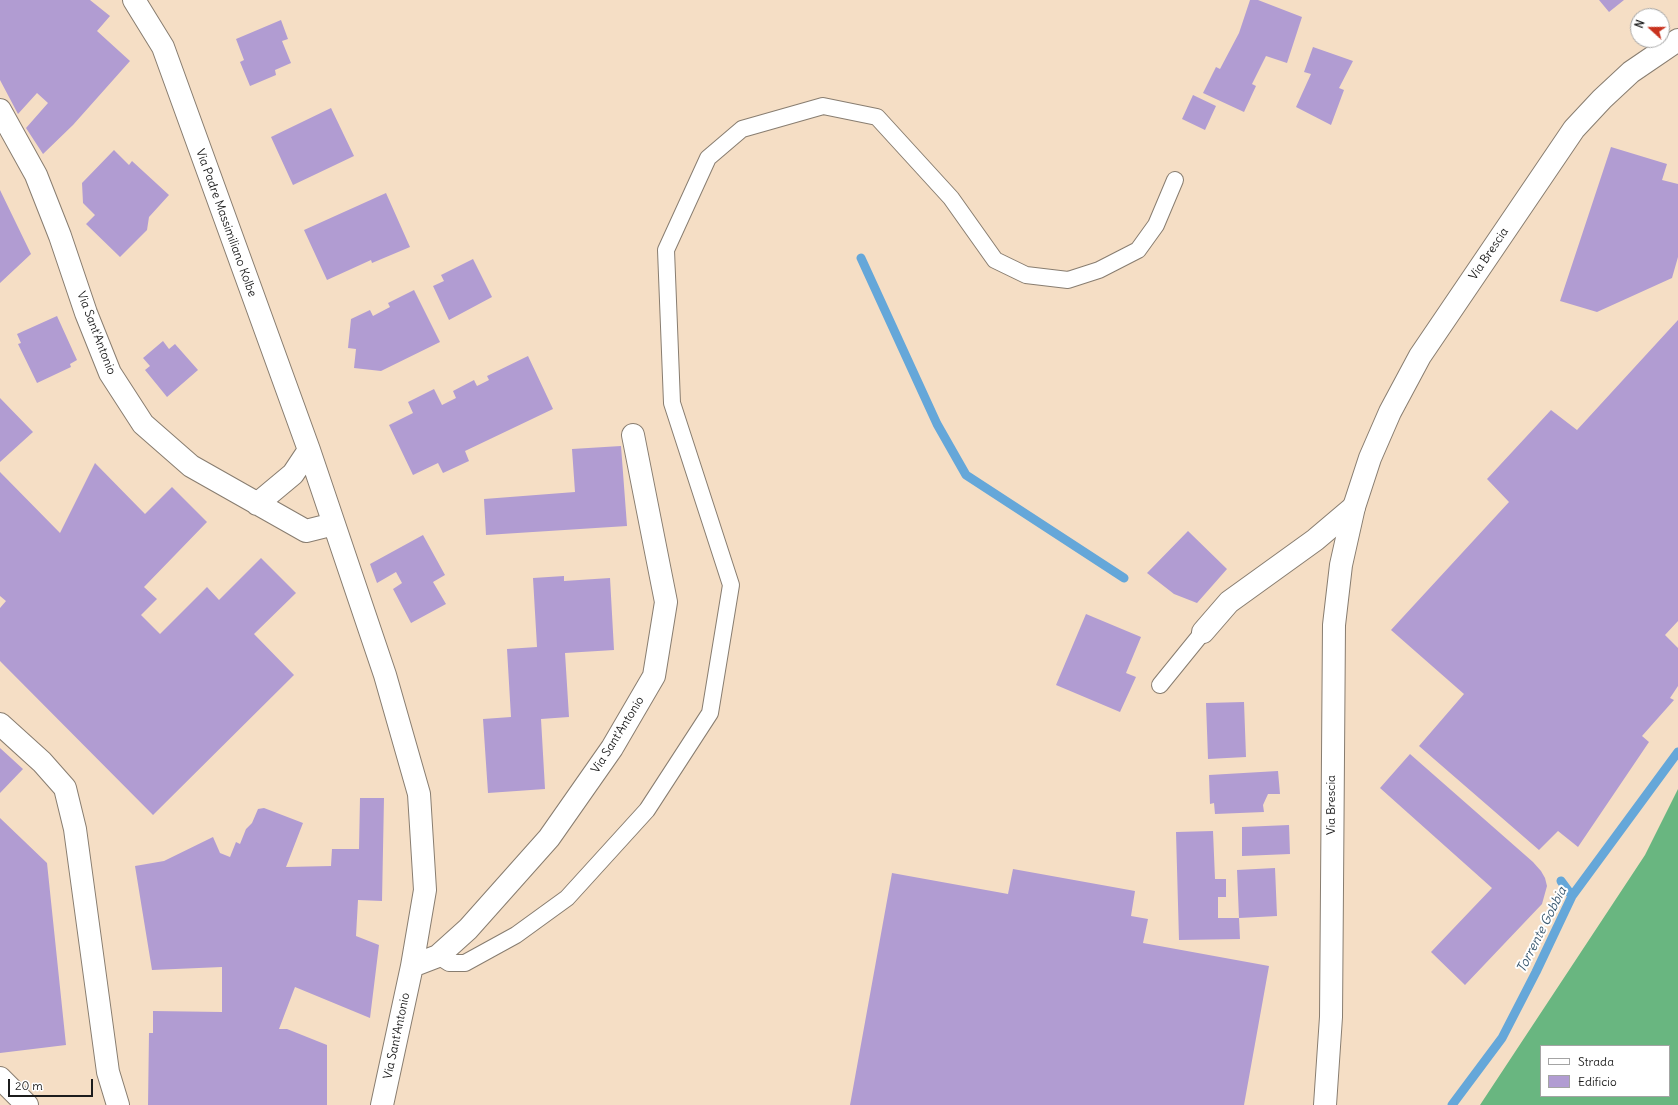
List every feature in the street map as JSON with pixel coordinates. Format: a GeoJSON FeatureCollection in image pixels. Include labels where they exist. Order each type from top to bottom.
{"type":"FeatureCollection","features":[{"type":"Feature","properties":{"kind":"street","name":"Via Padre Massimiliano Kolbe"},"geometry":{"type":"LineString","coordinates":[[134,0],[163,47],[308,450]]}},
{"type":"Feature","properties":{"kind":"street","name":"Via Brescia"},"geometry":{"type":"LineString","coordinates":[[1325,1105],[1331,1017],[1334,625],[1341,565],[1354,507],[1373,452],[1390,412],[1420,356],[1574,129],[1602,99],[1631,72],[1678,40]]}},
{"type":"Feature","properties":{"kind":"street","name":"Via Sant'Antonio"},"geometry":{"type":"LineString","coordinates":[[0,110],[36,175],[60,236],[86,313],[110,373],[138,418],[191,466],[306,531],[334,524]]}},
{"type":"Feature","properties":{"kind":"street","name":"Via Sant'Antonio"},"geometry":{"type":"LineString","coordinates":[[412,966],[438,956],[468,929],[550,838],[612,748],[654,676],[666,602],[633,435]]}},
{"type":"Feature","properties":{"kind":"street"},"geometry":{"type":"LineString","coordinates":[[257,504],[292,474],[308,450]]}},
{"type":"Feature","properties":{"kind":"street","name":"Via Sant'Antonio"},"geometry":{"type":"LineString","coordinates":[[308,450],[386,675],[419,794],[425,890],[412,966],[382,1105]]}},
{"type":"Feature","properties":{"kind":"street"},"geometry":{"type":"LineString","coordinates":[[1203,632],[1229,602],[1315,540],[1354,507]]}},
{"type":"Feature","properties":{"kind":"street"},"geometry":{"type":"LineString","coordinates":[[0,724],[42,762],[65,788],[75,829],[108,1072],[118,1105]]}},
{"type":"Feature","properties":{"kind":"street"},"geometry":{"type":"LineString","coordinates":[[1,1080],[27,1105]]}},
{"type":"Feature","properties":{"kind":"lane"},"geometry":{"type":"LineString","coordinates":[[438,956],[449,963],[465,963],[516,935],[567,898],[647,810],[710,713],[731,585],[672,403],[666,250],[708,158],[742,128],[823,106],[877,117],[951,198],[994,260],[1026,275],[1068,280],[1099,270],[1138,250],[1156,225],[1175,180]]}},
{"type":"Feature","properties":{"kind":"lane"},"geometry":{"type":"LineString","coordinates":[[1160,686],[1203,632]]}},
{"type":"Feature","properties":{"kind":"green space"},"geometry":{"type":"Polygon","coordinates":[[[1678,789],[1678,1105],[1480,1105],[1645,855],[1678,789]]]}},
{"type":"Feature","properties":{"kind":"building"},"geometry":{"type":"Polygon","coordinates":[[[0,0],[90,0],[110,16],[97,31],[130,61],[73,125],[43,154],[26,128],[48,103],[37,93],[18,114],[0,80],[0,0]]]}},
{"type":"Feature","properties":{"kind":"building"},"geometry":{"type":"Polygon","coordinates":[[[1250,0],[1258,0],[1302,17],[1287,63],[1266,56],[1252,84],[1256,86],[1244,112],[1203,93],[1216,67],[1220,69],[1239,33],[1250,0]]]}},
{"type":"Feature","properties":{"kind":"building"},"geometry":{"type":"Polygon","coordinates":[[[1599,0],[1624,0],[1609,12],[1599,0]]]}},
{"type":"Feature","properties":{"kind":"building"},"geometry":{"type":"Polygon","coordinates":[[[281,20],[288,39],[282,41],[291,63],[275,70],[276,75],[250,86],[240,62],[244,60],[236,39],[281,20]]]}},
{"type":"Feature","properties":{"kind":"building"},"geometry":{"type":"Polygon","coordinates":[[[1313,47],[1353,61],[1339,88],[1344,90],[1331,125],[1296,107],[1311,74],[1304,72],[1313,47]]]}},
{"type":"Feature","properties":{"kind":"building"},"geometry":{"type":"Polygon","coordinates":[[[1193,95],[1216,106],[1205,130],[1182,119],[1193,95]]]}},
{"type":"Feature","properties":{"kind":"building"},"geometry":{"type":"Polygon","coordinates":[[[331,108],[354,156],[293,185],[271,137],[331,108]]]}},
{"type":"Feature","properties":{"kind":"building"},"geometry":{"type":"Polygon","coordinates":[[[1611,147],[1667,164],[1662,180],[1678,184],[1678,257],[1672,278],[1597,312],[1560,301],[1611,147]]]}},
{"type":"Feature","properties":{"kind":"building"},"geometry":{"type":"Polygon","coordinates":[[[114,150],[129,165],[132,161],[169,195],[149,217],[147,230],[120,257],[86,224],[95,215],[83,203],[82,183],[114,150]]]}},
{"type":"Feature","properties":{"kind":"building"},"geometry":{"type":"Polygon","coordinates":[[[0,190],[31,254],[0,283],[0,190]]]}},
{"type":"Feature","properties":{"kind":"building"},"geometry":{"type":"Polygon","coordinates":[[[386,193],[410,247],[372,263],[371,260],[327,280],[304,230],[386,193]]]}},
{"type":"Feature","properties":{"kind":"building"},"geometry":{"type":"Polygon","coordinates":[[[473,259],[492,297],[449,320],[433,286],[444,281],[441,275],[473,259]]]}},
{"type":"Feature","properties":{"kind":"building"},"geometry":{"type":"Polygon","coordinates":[[[414,290],[440,342],[381,371],[354,368],[356,349],[348,348],[351,319],[370,310],[373,316],[390,307],[388,303],[414,290]]]}},
{"type":"Feature","properties":{"kind":"building"},"geometry":{"type":"Polygon","coordinates":[[[57,316],[77,360],[70,364],[71,367],[37,383],[18,344],[21,343],[17,334],[57,316]]]}},
{"type":"Feature","properties":{"kind":"building"},"geometry":{"type":"Polygon","coordinates":[[[1678,320],[1678,621],[1665,635],[1678,648],[1678,686],[1670,698],[1674,700],[1642,736],[1649,742],[1578,847],[1558,831],[1539,850],[1419,746],[1464,694],[1391,630],[1509,502],[1487,479],[1551,410],[1577,430],[1678,320]]]}},
{"type":"Feature","properties":{"kind":"building"},"geometry":{"type":"Polygon","coordinates":[[[163,341],[169,349],[175,344],[198,370],[167,397],[145,370],[150,366],[143,358],[163,341]]]}},
{"type":"Feature","properties":{"kind":"building"},"geometry":{"type":"Polygon","coordinates":[[[528,356],[553,409],[465,451],[469,461],[443,473],[438,463],[413,475],[389,425],[413,413],[408,402],[434,389],[442,405],[456,398],[453,391],[474,380],[477,386],[489,380],[487,376],[528,356]]]}},
{"type":"Feature","properties":{"kind":"building"},"geometry":{"type":"Polygon","coordinates":[[[0,398],[33,432],[0,462],[0,398]]]}},
{"type":"Feature","properties":{"kind":"building"},"geometry":{"type":"Polygon","coordinates":[[[621,446],[627,526],[486,535],[484,499],[575,492],[572,449],[621,446]]]}},
{"type":"Feature","properties":{"kind":"building"},"geometry":{"type":"Polygon","coordinates":[[[95,463],[145,514],[172,487],[207,522],[144,587],[157,599],[141,615],[160,634],[207,587],[219,600],[261,558],[296,593],[254,634],[294,675],[153,815],[0,661],[0,608],[6,601],[0,596],[0,472],[60,533],[95,463]]]}},
{"type":"Feature","properties":{"kind":"building"},"geometry":{"type":"Polygon","coordinates":[[[1188,531],[1227,569],[1197,603],[1174,594],[1147,573],[1188,531]]]}},
{"type":"Feature","properties":{"kind":"building"},"geometry":{"type":"Polygon","coordinates":[[[423,535],[445,575],[433,582],[446,604],[411,623],[393,589],[402,583],[396,572],[377,583],[370,564],[423,535]]]}},
{"type":"Feature","properties":{"kind":"building"},"geometry":{"type":"Polygon","coordinates":[[[564,576],[564,581],[610,578],[614,650],[565,653],[569,717],[541,719],[545,789],[488,793],[483,719],[511,717],[507,649],[537,647],[533,578],[564,576]]]}},
{"type":"Feature","properties":{"kind":"building"},"geometry":{"type":"Polygon","coordinates":[[[1086,614],[1141,637],[1126,673],[1136,677],[1120,712],[1056,685],[1086,614]]]}},
{"type":"Feature","properties":{"kind":"building"},"geometry":{"type":"Polygon","coordinates":[[[1244,702],[1246,757],[1208,759],[1206,703],[1244,702]]]}},
{"type":"Feature","properties":{"kind":"building"},"geometry":{"type":"Polygon","coordinates":[[[0,748],[23,769],[0,793],[0,748]]]}},
{"type":"Feature","properties":{"kind":"building"},"geometry":{"type":"Polygon","coordinates":[[[1410,754],[1533,862],[1541,871],[1547,886],[1542,904],[1465,985],[1431,952],[1492,888],[1380,788],[1410,754]]]}},
{"type":"Feature","properties":{"kind":"building"},"geometry":{"type":"Polygon","coordinates":[[[1278,771],[1280,794],[1268,794],[1263,805],[1264,812],[1215,814],[1214,803],[1210,804],[1209,775],[1278,771]]]}},
{"type":"Feature","properties":{"kind":"building"},"geometry":{"type":"Polygon","coordinates":[[[360,798],[384,798],[382,901],[358,900],[356,936],[379,945],[370,1018],[295,987],[279,1029],[287,1029],[327,1045],[327,1105],[148,1105],[149,1033],[153,1033],[153,1011],[222,1012],[222,967],[152,970],[135,866],[164,861],[213,837],[220,853],[230,857],[236,842],[240,844],[246,829],[252,823],[258,809],[264,808],[303,823],[286,867],[331,866],[332,849],[359,849],[360,798]]]}},
{"type":"Feature","properties":{"kind":"building"},"geometry":{"type":"Polygon","coordinates":[[[0,818],[47,863],[66,1045],[0,1053],[0,818]]]}},
{"type":"Feature","properties":{"kind":"building"},"geometry":{"type":"Polygon","coordinates":[[[1289,825],[1290,854],[1242,856],[1242,827],[1289,825]]]}},
{"type":"Feature","properties":{"kind":"building"},"geometry":{"type":"Polygon","coordinates":[[[1213,831],[1215,879],[1226,879],[1226,897],[1218,897],[1218,918],[1239,918],[1240,939],[1179,940],[1176,832],[1213,831]]]}},
{"type":"Feature","properties":{"kind":"building"},"geometry":{"type":"Polygon","coordinates":[[[1275,868],[1277,916],[1239,918],[1237,870],[1275,868]]]}},
{"type":"Feature","properties":{"kind":"building"},"geometry":{"type":"Polygon","coordinates":[[[1013,869],[1135,891],[1131,916],[1148,919],[1143,943],[1269,966],[1244,1105],[850,1105],[892,873],[1008,894],[1013,869]]]}},
{"type":"Feature","properties":{"kind":"waterway"},"geometry":{"type":"LineString","coordinates":[[861,258],[937,424],[966,475],[1124,578]]}},
{"type":"Feature","properties":{"kind":"waterway","name":"Torrente Gobbia"},"geometry":{"type":"LineString","coordinates":[[1452,1105],[1502,1038],[1536,972],[1572,896],[1678,752]]}},
{"type":"Feature","properties":{"kind":"waterway"},"geometry":{"type":"LineString","coordinates":[[1561,881],[1572,896]]}}]}
